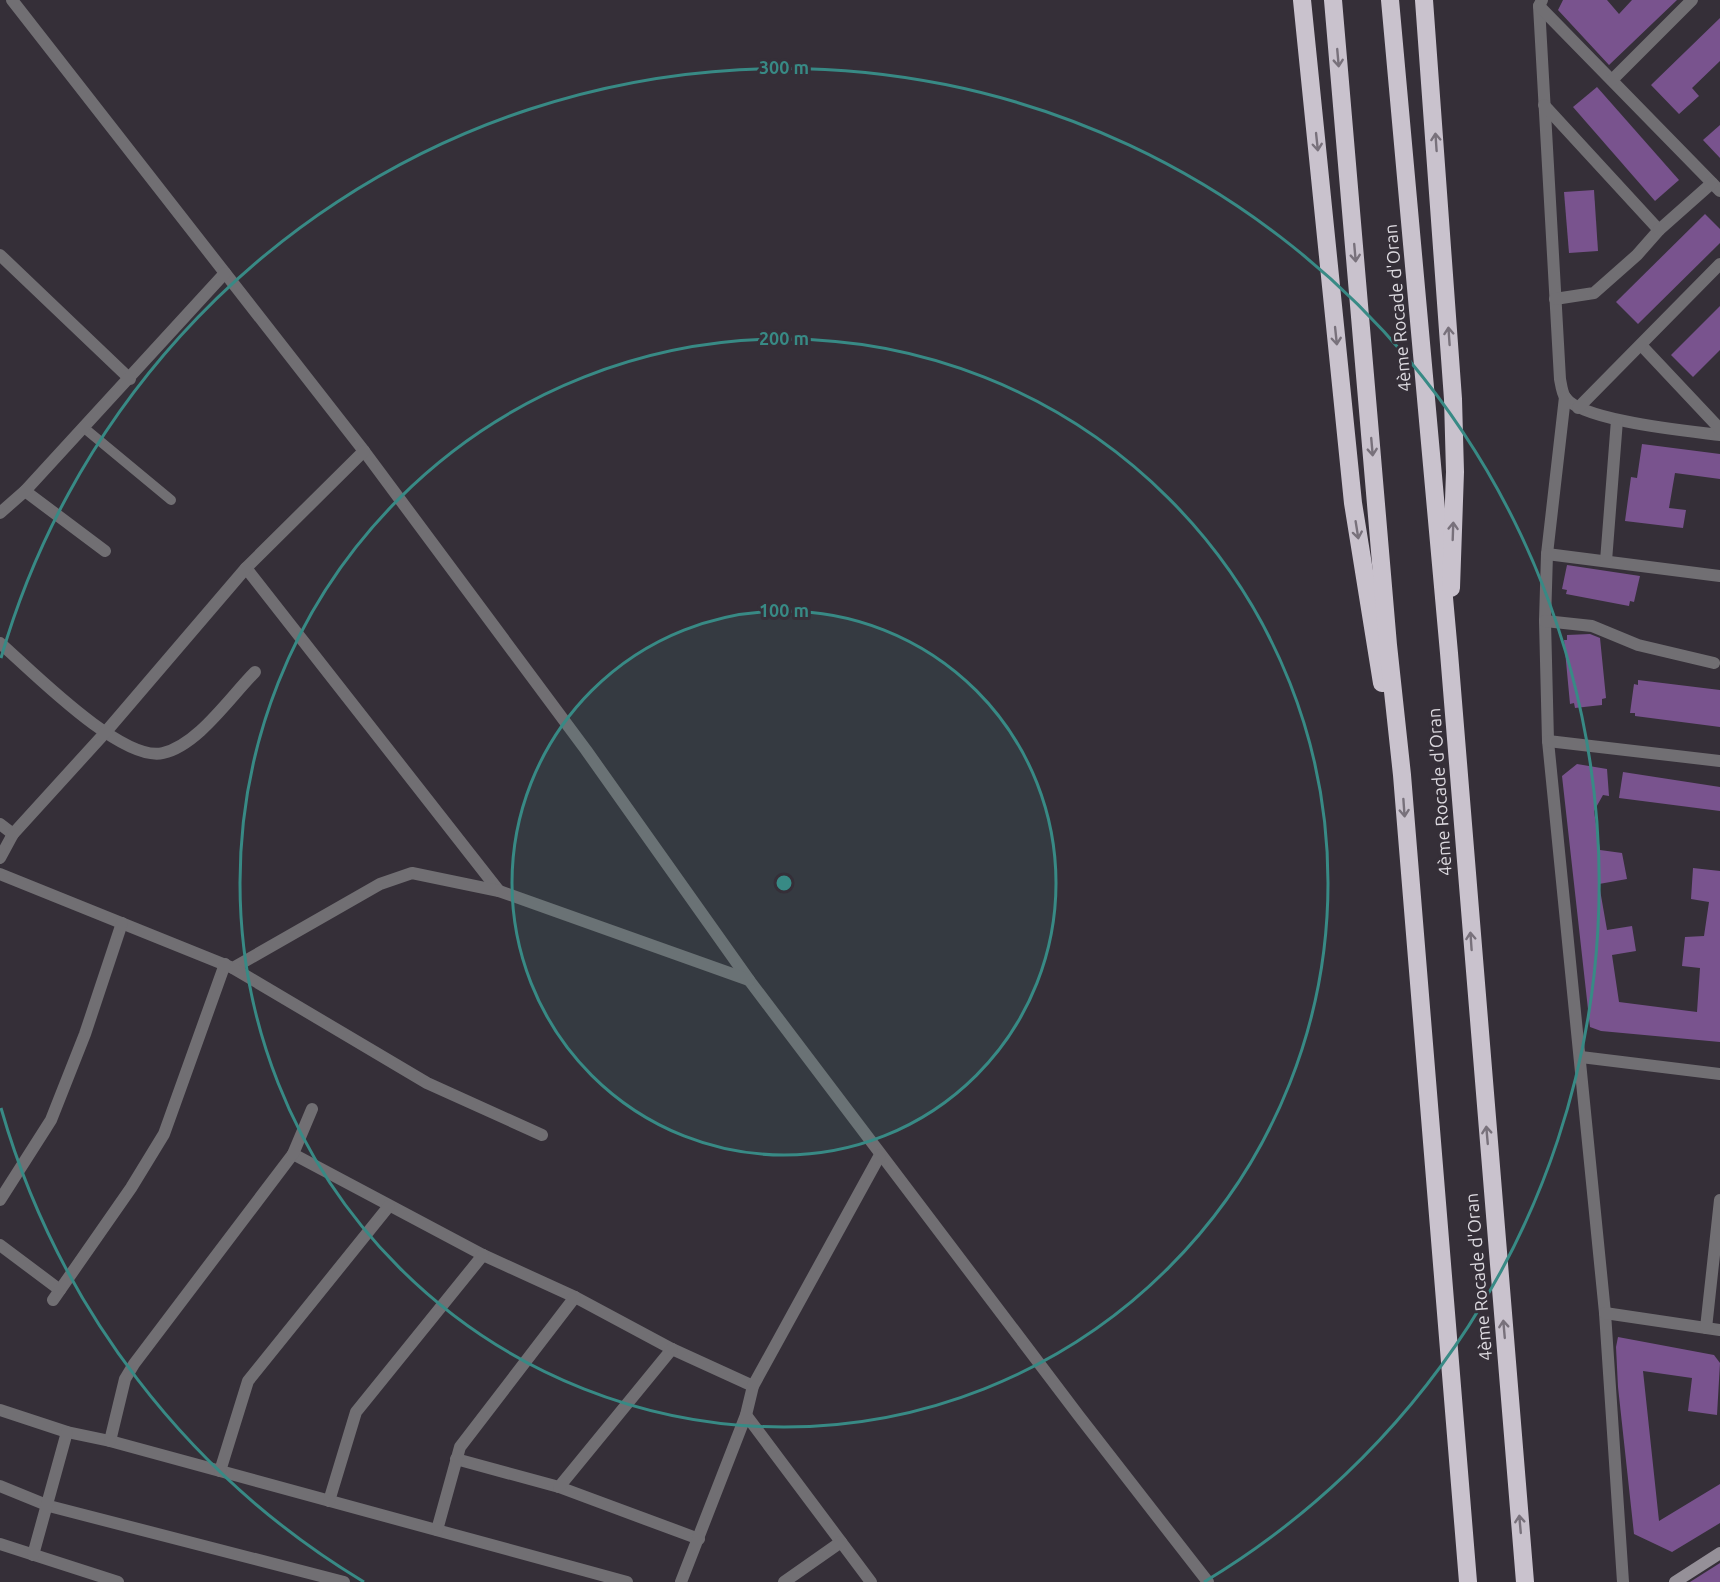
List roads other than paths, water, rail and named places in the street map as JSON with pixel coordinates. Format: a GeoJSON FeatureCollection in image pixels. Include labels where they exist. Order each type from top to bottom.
{"type":"FeatureCollection","features":[{"type":"Feature","properties":{"kind":"highway"},"geometry":{"type":"LineString","coordinates":[[1295,0],[1305,29]]}},
{"type":"Feature","properties":{"kind":"highway"},"geometry":{"type":"LineString","coordinates":[[1302,0],[1353,503],[1376,654],[1402,775]]}},
{"type":"Feature","properties":{"kind":"highway","name":"4ème Rocade d'Oran"},"geometry":{"type":"LineString","coordinates":[[1334,0],[1388,645],[1402,775],[1468,1582]]}},
{"type":"Feature","properties":{"kind":"highway","name":"4ème Rocade d'Oran"},"geometry":{"type":"LineString","coordinates":[[1390,0],[1449,653],[1526,1581]]}},
{"type":"Feature","properties":{"kind":"highway"},"geometry":{"type":"LineString","coordinates":[[1424,0],[1453,399],[1455,472],[1449,653]]}},
{"type":"Feature","properties":{"kind":"street"},"geometry":{"type":"LineString","coordinates":[[12,0],[364,451],[586,750],[749,980],[880,1155],[1208,1582]]}},
{"type":"Feature","properties":{"kind":"street"},"geometry":{"type":"LineString","coordinates":[[1612,80],[1692,0]]}},
{"type":"Feature","properties":{"kind":"street"},"geometry":{"type":"LineString","coordinates":[[1540,3],[1716,187],[1659,230],[1637,255],[1594,293],[1555,299]]}},
{"type":"Feature","properties":{"kind":"street"},"geometry":{"type":"LineString","coordinates":[[1540,3],[1560,379],[1565,397],[1547,554],[1545,621],[1548,741],[1605,1313],[1623,1582]]}},
{"type":"Feature","properties":{"kind":"street"},"geometry":{"type":"LineString","coordinates":[[1544,105],[1659,230]]}},
{"type":"Feature","properties":{"kind":"street"},"geometry":{"type":"LineString","coordinates":[[0,255],[130,379]]}},
{"type":"Feature","properties":{"kind":"street"},"geometry":{"type":"LineString","coordinates":[[1578,408],[1720,264]]}},
{"type":"Feature","properties":{"kind":"street"},"geometry":{"type":"LineString","coordinates":[[0,513],[25,491],[130,379],[225,273]]}},
{"type":"Feature","properties":{"kind":"street"},"geometry":{"type":"LineString","coordinates":[[1641,345],[1720,429]]}},
{"type":"Feature","properties":{"kind":"street"},"geometry":{"type":"LineString","coordinates":[[1565,397],[1578,408],[1617,420],[1720,435]]}},
{"type":"Feature","properties":{"kind":"street"},"geometry":{"type":"LineString","coordinates":[[1606,561],[1617,420]]}},
{"type":"Feature","properties":{"kind":"street"},"geometry":{"type":"LineString","coordinates":[[0,858],[12,834],[104,734],[246,568],[364,451]]}},
{"type":"Feature","properties":{"kind":"street"},"geometry":{"type":"LineString","coordinates":[[25,491],[105,551]]}},
{"type":"Feature","properties":{"kind":"street"},"geometry":{"type":"LineString","coordinates":[[1547,554],[1720,576]]}},
{"type":"Feature","properties":{"kind":"street"},"geometry":{"type":"LineString","coordinates":[[246,568],[499,891]]}},
{"type":"Feature","properties":{"kind":"street"},"geometry":{"type":"LineString","coordinates":[[1545,621],[1592,626],[1638,645],[1714,663]]}},
{"type":"Feature","properties":{"kind":"street"},"geometry":{"type":"LineString","coordinates":[[0,644],[104,734],[147,754],[164,753],[183,744],[208,724],[255,672]]}},
{"type":"Feature","properties":{"kind":"street"},"geometry":{"type":"LineString","coordinates":[[1548,741],[1720,760]]}},
{"type":"Feature","properties":{"kind":"street"},"geometry":{"type":"LineString","coordinates":[[0,824],[12,834]]}},
{"type":"Feature","properties":{"kind":"street"},"geometry":{"type":"LineString","coordinates":[[0,1245],[57,1295],[131,1188],[164,1134],[229,966],[380,884],[412,873],[499,891],[749,980]]}},
{"type":"Feature","properties":{"kind":"street"},"geometry":{"type":"LineString","coordinates":[[0,874],[229,966],[428,1083],[542,1135]]}},
{"type":"Feature","properties":{"kind":"street"},"geometry":{"type":"LineString","coordinates":[[0,1200],[51,1120],[85,1034],[122,923]]}},
{"type":"Feature","properties":{"kind":"street"},"geometry":{"type":"LineString","coordinates":[[1581,1057],[1720,1074]]}},
{"type":"Feature","properties":{"kind":"street"},"geometry":{"type":"LineString","coordinates":[[110,1440],[125,1379],[134,1364],[293,1154],[312,1109]]}},
{"type":"Feature","properties":{"kind":"street"},"geometry":{"type":"LineString","coordinates":[[293,1154],[483,1255],[575,1297],[672,1349],[753,1386]]}},
{"type":"Feature","properties":{"kind":"street"},"geometry":{"type":"LineString","coordinates":[[681,1582],[746,1416],[753,1386],[880,1155]]}},
{"type":"Feature","properties":{"kind":"street"},"geometry":{"type":"LineString","coordinates":[[1706,1328],[1720,1200]]}},
{"type":"Feature","properties":{"kind":"street"},"geometry":{"type":"LineString","coordinates":[[220,1471],[248,1380],[389,1206]]}},
{"type":"Feature","properties":{"kind":"street"},"geometry":{"type":"LineString","coordinates":[[329,1501],[356,1412],[483,1255]]}},
{"type":"Feature","properties":{"kind":"street"},"geometry":{"type":"LineString","coordinates":[[437,1530],[460,1447],[575,1297]]}},
{"type":"Feature","properties":{"kind":"street"},"geometry":{"type":"LineString","coordinates":[[1605,1313],[1720,1330]]}},
{"type":"Feature","properties":{"kind":"street"},"geometry":{"type":"LineString","coordinates":[[559,1487],[672,1349]]}},
{"type":"Feature","properties":{"kind":"street"},"geometry":{"type":"LineString","coordinates":[[0,1410],[67,1432],[110,1440],[627,1582]]}},
{"type":"Feature","properties":{"kind":"street"},"geometry":{"type":"LineString","coordinates":[[746,1416],[871,1582]]}},
{"type":"Feature","properties":{"kind":"street"},"geometry":{"type":"LineString","coordinates":[[33,1555],[49,1506],[67,1432]]}},
{"type":"Feature","properties":{"kind":"street"},"geometry":{"type":"LineString","coordinates":[[456,1459],[559,1487],[699,1539]]}},
{"type":"Feature","properties":{"kind":"street"},"geometry":{"type":"LineString","coordinates":[[0,1486],[49,1506],[344,1582]]}},
{"type":"Feature","properties":{"kind":"street"},"geometry":{"type":"LineString","coordinates":[[784,1582],[842,1542]]}},
{"type":"Feature","properties":{"kind":"street"},"geometry":{"type":"LineString","coordinates":[[0,1544],[118,1582]]}},
{"type":"Feature","properties":{"kind":"street"},"geometry":{"type":"LineString","coordinates":[[1675,1582],[1720,1553]]}},
{"type":"Feature","properties":{"kind":"lane"},"geometry":{"type":"LineString","coordinates":[[83,427],[171,500]]}}]}
